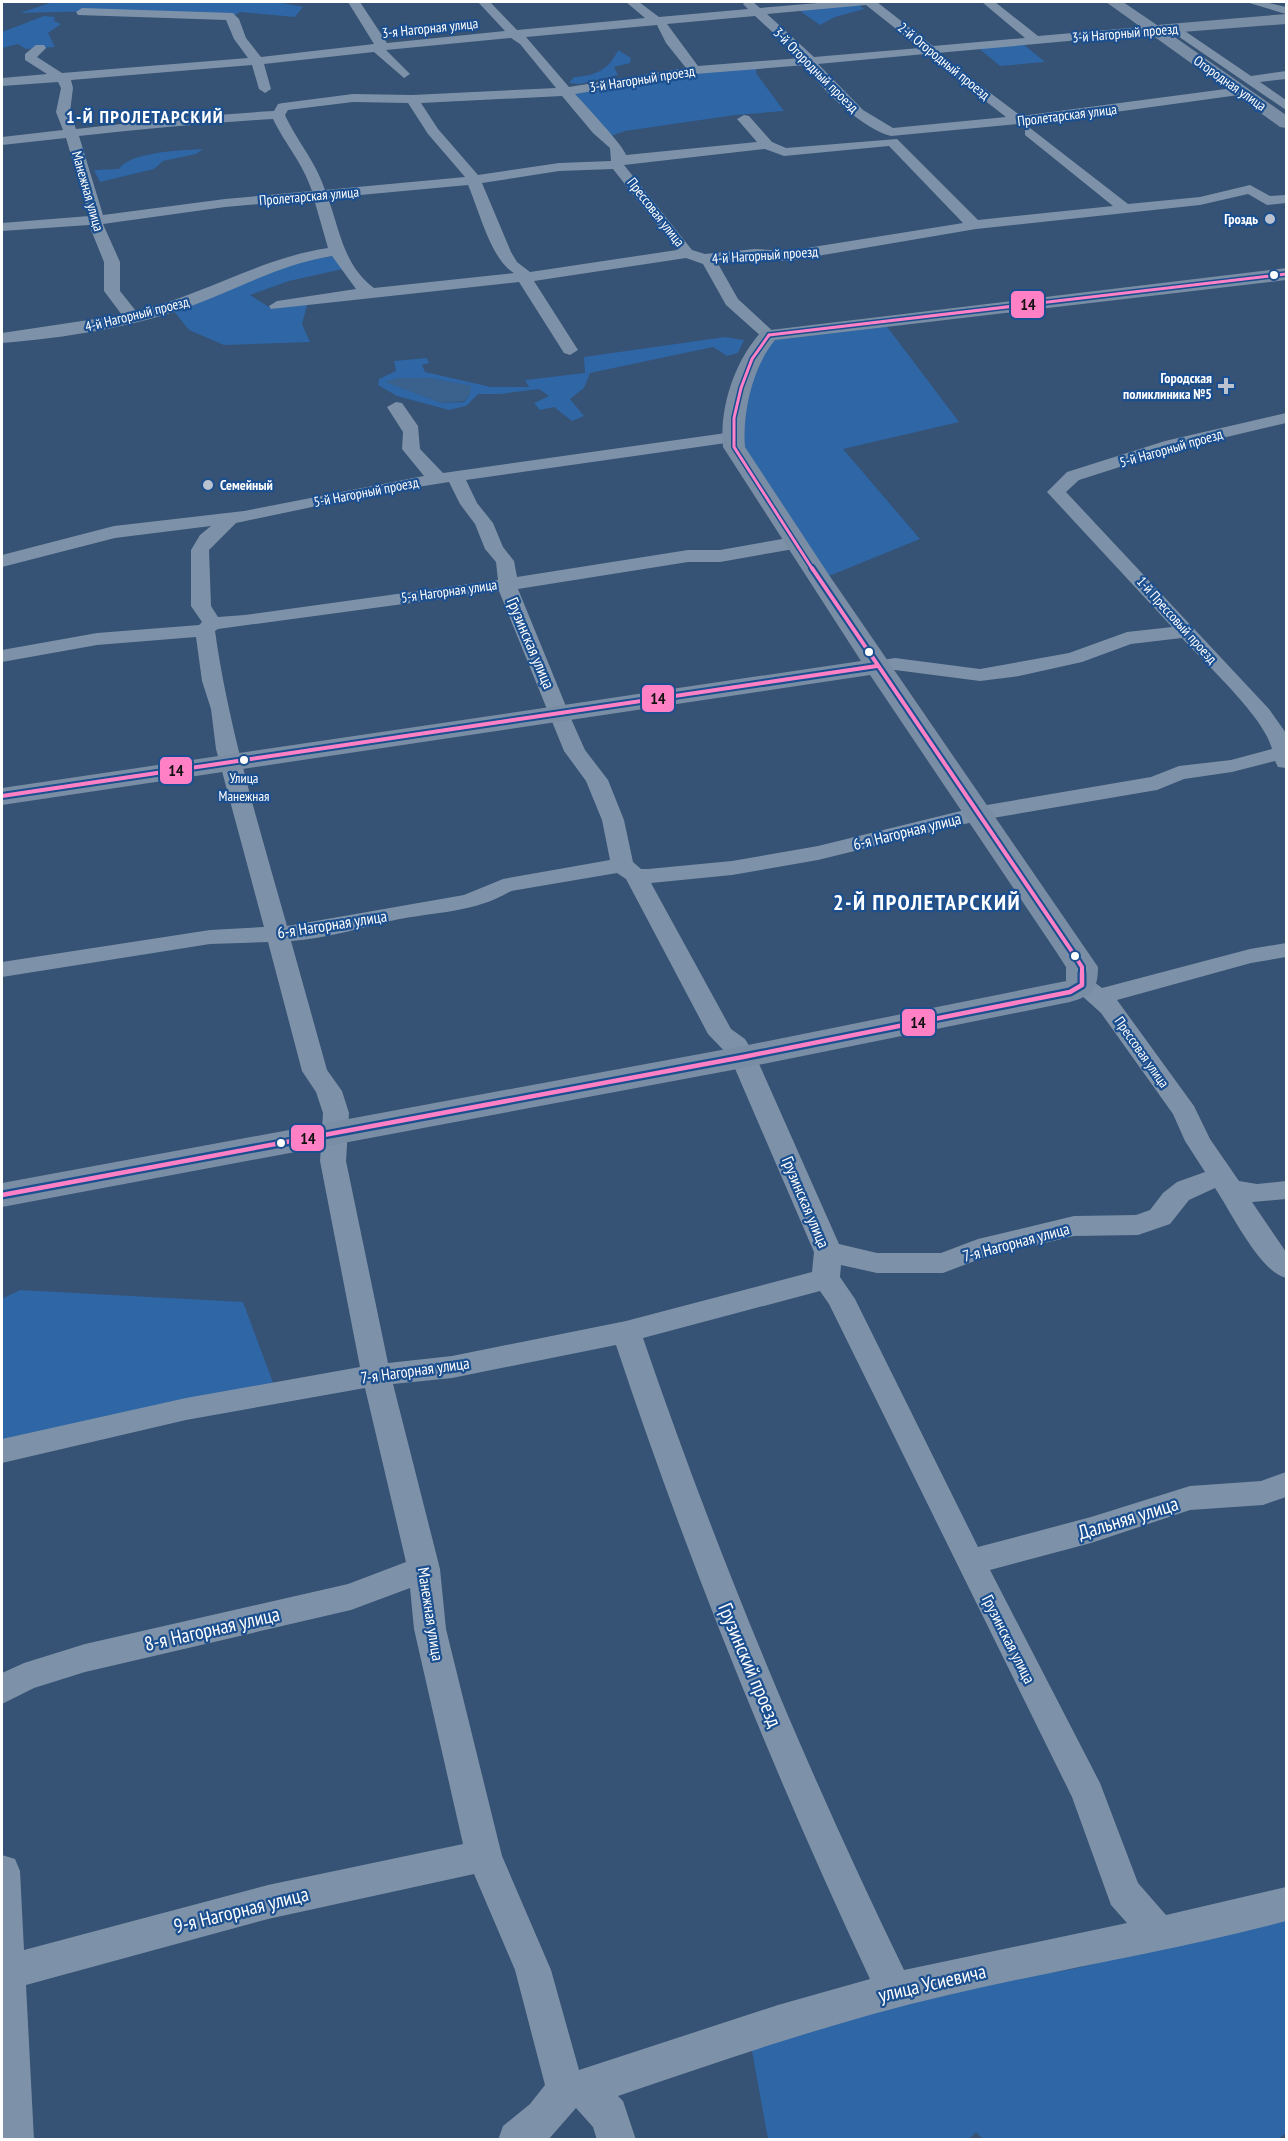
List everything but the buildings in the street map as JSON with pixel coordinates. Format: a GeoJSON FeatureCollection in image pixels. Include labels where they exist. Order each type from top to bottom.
{"type":"FeatureCollection","features":[{"type":"Feature","properties":{"kind":"street"},"geometry":{"type":"LineString","coordinates":[[354,2],[381,43],[377,48],[404,74]]}},
{"type":"Feature","properties":{"kind":"street","name":"Прессовая улица"},"geometry":{"type":"LineString","coordinates":[[484,2],[513,34],[524,41],[563,92],[577,103],[595,127],[616,148],[618,162],[695,256],[708,261],[732,302],[769,335]]}},
{"type":"Feature","properties":{"kind":"street"},"geometry":{"type":"LineString","coordinates":[[632,2],[659,23],[672,43],[695,70]]}},
{"type":"Feature","properties":{"kind":"street","name":"3-й Огородный проезд"},"geometry":{"type":"LineString","coordinates":[[747,2],[811,62],[813,67],[863,116],[892,137],[969,221],[976,225]]}},
{"type":"Feature","properties":{"kind":"street","name":"3-я Нагорная улица"},"geometry":{"type":"LineString","coordinates":[[2,82],[257,61],[513,34],[659,23],[757,11],[862,2]]}},
{"type":"Feature","properties":{"kind":"street","name":"2-й Огородный проезд"},"geometry":{"type":"LineString","coordinates":[[870,2],[928,51],[1018,120]]}},
{"type":"Feature","properties":{"kind":"street"},"geometry":{"type":"LineString","coordinates":[[988,2],[1035,40]]}},
{"type":"Feature","properties":{"kind":"street","name":"Огородная улица"},"geometry":{"type":"LineString","coordinates":[[1114,2],[1153,30],[1245,86],[1287,123]]}},
{"type":"Feature","properties":{"kind":"street"},"geometry":{"type":"LineString","coordinates":[[1252,2],[1285,18]]}},
{"type":"Feature","properties":{"kind":"street"},"geometry":{"type":"LineString","coordinates":[[82,12],[229,16],[233,19],[240,39],[257,61],[265,89]]}},
{"type":"Feature","properties":{"kind":"street","name":"3-й Нагорный проезд"},"geometry":{"type":"LineString","coordinates":[[2,141],[154,126],[218,117],[278,115],[284,107],[353,98],[412,99],[563,92],[695,70],[811,62],[1285,18]]}},
{"type":"Feature","properties":{"kind":"street"},"geometry":{"type":"LineString","coordinates":[[1176,28],[1245,86],[1287,106]]}},
{"type":"Feature","properties":{"kind":"street"},"geometry":{"type":"LineString","coordinates":[[40,48],[29,57],[61,78]]}},
{"type":"Feature","properties":{"kind":"street","name":"Пролетарская улица"},"geometry":{"type":"LineString","coordinates":[[2,227],[97,220],[180,207],[320,196],[473,180],[559,167],[767,145],[784,152],[1018,120],[1167,104],[1287,75]]}},
{"type":"Feature","properties":{"kind":"street","name":"Манежная улица"},"geometry":{"type":"LineString","coordinates":[[61,78],[67,88],[63,112],[84,170],[97,220],[96,225],[112,262],[112,291],[131,316]]}},
{"type":"Feature","properties":{"kind":"street"},"geometry":{"type":"LineString","coordinates":[[412,99],[433,131],[473,180],[503,252],[511,265],[525,276],[570,350]]}},
{"type":"Feature","properties":{"kind":"street"},"geometry":{"type":"LineString","coordinates":[[278,115],[290,140],[310,165],[336,251],[359,284],[370,292]]}},
{"type":"Feature","properties":{"kind":"street"},"geometry":{"type":"LineString","coordinates":[[744,119],[767,145]]}},
{"type":"Feature","properties":{"kind":"street"},"geometry":{"type":"LineString","coordinates":[[1030,132],[1124,207]]}},
{"type":"Feature","properties":{"kind":"street","name":"4-й Нагорный проезд"},"geometry":{"type":"LineString","coordinates":[[277,306],[370,292],[573,272],[695,256],[754,254],[788,256],[976,225],[1124,207],[1200,201],[1251,189],[1267,201],[1287,199]]}},
{"type":"Feature","properties":{"kind":"street","name":"4-й Нагорный проезд"},"geometry":{"type":"LineString","coordinates":[[2,338],[79,328],[184,303],[298,257],[336,251]]}},
{"type":"Feature","properties":{"kind":"street"},"geometry":{"type":"LineString","coordinates":[[733,437],[747,369],[760,343],[769,335],[1287,274]]}},
{"type":"Feature","properties":{"kind":"street","name":"Грузинская улица"},"geometry":{"type":"LineString","coordinates":[[396,407],[406,419],[414,439],[411,449],[429,471],[447,477],[484,523],[494,549],[505,561],[509,595],[575,751],[597,780],[613,820],[628,870],[721,1034],[736,1045],[743,1057],[841,1299],[970,1562],[1088,1794],[1124,1893],[1158,1933]]}},
{"type":"Feature","properties":{"kind":"street","name":"5-й Нагорный проезд"},"geometry":{"type":"LineString","coordinates":[[1061,488],[1073,476],[1160,449],[1284,421]]}},
{"type":"Feature","properties":{"kind":"street","name":"Прессовая улица"},"geometry":{"type":"LineString","coordinates":[[733,437],[734,447],[794,543],[981,813],[1082,967],[1090,991],[1110,1007],[1185,1112],[1198,1141],[1228,1183],[1274,1256],[1287,1268]]}},
{"type":"Feature","properties":{"kind":"street","name":"5-й Нагорный проезд"},"geometry":{"type":"LineString","coordinates":[[2,561],[114,532],[226,519],[447,477],[733,437]]}},
{"type":"Feature","properties":{"kind":"street","name":"1-й Прессовый проезд"},"geometry":{"type":"LineString","coordinates":[[1061,488],[1056,492],[1062,499],[1262,713],[1281,741],[1285,757]]}},
{"type":"Feature","properties":{"kind":"street","name":"Манежная улица"},"geometry":{"type":"LineString","coordinates":[[226,519],[227,523],[207,538],[200,550],[201,606],[209,626],[212,681],[231,762],[315,1071],[329,1091],[336,1113],[333,1161],[366,1333],[424,1569],[430,1629],[484,1856],[533,1970],[575,2089],[609,2115],[617,2139]]}},
{"type":"Feature","properties":{"kind":"street","name":"5-я Нагорная улица"},"geometry":{"type":"LineString","coordinates":[[2,656],[97,639],[209,626],[610,570],[688,556],[720,556],[794,543]]}},
{"type":"Feature","properties":{"kind":"street"},"geometry":{"type":"LineString","coordinates":[[2,796],[877,666],[895,664],[990,674],[1019,670],[1075,658],[1127,638],[1187,631]]}},
{"type":"Feature","properties":{"kind":"street","name":"6-я Нагорная улица"},"geometry":{"type":"LineString","coordinates":[[2,970],[210,937],[298,933],[415,909],[468,902],[488,895],[503,886],[628,870],[648,876],[732,868],[818,853],[981,813],[1157,783],[1179,773],[1285,757]]}},
{"type":"Feature","properties":{"kind":"street"},"geometry":{"type":"LineString","coordinates":[[2,1195],[743,1057],[1070,992],[1090,991],[1287,950]]}},
{"type":"Feature","properties":{"kind":"street","name":"7-я Нагорная улица"},"geometry":{"type":"LineString","coordinates":[[2,1451],[186,1408],[378,1375],[452,1367],[627,1332],[811,1284],[827,1265],[943,1263],[978,1249],[1074,1226],[1138,1225],[1160,1217],[1170,1200],[1188,1185],[1228,1183],[1257,1193],[1287,1190]]}},
{"type":"Feature","properties":{"kind":"street","name":"Грузинский проезд"},"geometry":{"type":"LineString","coordinates":[[627,1332],[699,1545],[838,1875],[894,1990]]}},
{"type":"Feature","properties":{"kind":"street","name":"Дальняя улица"},"geometry":{"type":"LineString","coordinates":[[970,1562],[1091,1530],[1190,1498],[1263,1493],[1287,1484]]}},
{"type":"Feature","properties":{"kind":"street","name":"8-я Нагорная улица"},"geometry":{"type":"LineString","coordinates":[[2,1690],[24,1677],[85,1658],[351,1597],[424,1569]]}},
{"type":"Feature","properties":{"kind":"street","name":"9-я Нагорная улица"},"geometry":{"type":"LineString","coordinates":[[4,1974],[268,1902],[484,1856]]}},
{"type":"Feature","properties":{"kind":"street"},"geometry":{"type":"LineString","coordinates":[[2,1871],[4,1974],[14,2139]]}},
{"type":"Feature","properties":{"kind":"street","name":"улица Усиевича"},"geometry":{"type":"LineString","coordinates":[[575,2089],[894,1990],[1158,1933],[1211,1924],[1287,1904]]}},
{"type":"Feature","properties":{"kind":"street"},"geometry":{"type":"LineString","coordinates":[[518,2139],[575,2089]]}},
{"type":"Feature","properties":{"kind":"shaded area"},"geometry":{"type":"Polygon","coordinates":[[[53,2],[277,2],[303,7],[295,17],[240,12],[235,15],[100,11],[20,13],[53,2]]]}},
{"type":"Feature","properties":{"kind":"shaded area"},"geometry":{"type":"Polygon","coordinates":[[[858,4],[864,9],[835,17],[820,25],[800,11],[858,4]]]}},
{"type":"Feature","properties":{"kind":"shaded area"},"geometry":{"type":"Polygon","coordinates":[[[44,16],[55,17],[54,21],[61,24],[48,33],[55,47],[26,49],[18,44],[2,48],[2,32],[44,16]]]}},
{"type":"Feature","properties":{"kind":"shaded area"},"geometry":{"type":"Polygon","coordinates":[[[1022,43],[1045,62],[1000,66],[976,46],[1022,43]]]}},
{"type":"Feature","properties":{"kind":"shaded area"},"geometry":{"type":"Polygon","coordinates":[[[618,50],[631,58],[630,63],[614,67],[618,75],[580,84],[569,83],[574,77],[595,73],[606,67],[618,50]]]}},
{"type":"Feature","properties":{"kind":"shaded area"},"geometry":{"type":"Polygon","coordinates":[[[757,67],[756,73],[784,111],[735,115],[625,131],[608,137],[572,91],[661,75],[757,67]]]}},
{"type":"Feature","properties":{"kind":"shaded area"},"geometry":{"type":"Polygon","coordinates":[[[203,149],[196,154],[163,161],[154,169],[100,182],[94,170],[119,169],[125,163],[145,155],[203,149]]]}},
{"type":"Feature","properties":{"kind":"shaded area"},"geometry":{"type":"Polygon","coordinates":[[[333,256],[343,269],[289,281],[250,295],[272,309],[308,302],[302,324],[310,342],[224,345],[189,330],[172,309],[277,266],[333,256]]]}},
{"type":"Feature","properties":{"kind":"shaded area"},"geometry":{"type":"Polygon","coordinates":[[[885,324],[959,422],[843,449],[920,539],[824,578],[743,449],[744,405],[759,359],[777,339],[885,324]]]}},
{"type":"Feature","properties":{"kind":"shaded area"},"geometry":{"type":"Polygon","coordinates":[[[725,337],[744,340],[738,353],[727,356],[713,347],[590,373],[584,388],[570,399],[584,416],[572,421],[554,407],[540,410],[534,403],[549,396],[539,389],[501,394],[478,394],[466,406],[449,410],[397,396],[378,385],[379,379],[396,371],[394,361],[427,358],[429,363],[422,365],[425,372],[491,387],[529,387],[525,380],[585,373],[584,357],[725,337]],[[429,378],[386,382],[442,403],[464,402],[470,394],[470,386],[429,378]]]}},
{"type":"Feature","properties":{"kind":"shaded area"},"geometry":{"type":"Polygon","coordinates":[[[398,378],[429,378],[471,386],[470,394],[464,401],[442,403],[385,382],[398,378]]]}},
{"type":"Feature","properties":{"kind":"shaded area"},"geometry":{"type":"Polygon","coordinates":[[[20,1290],[243,1302],[275,1388],[185,1403],[2,1446],[2,1299],[20,1290]]]}},
{"type":"Feature","properties":{"kind":"shaded area"},"geometry":{"type":"Polygon","coordinates":[[[1286,1915],[1286,2133],[1278,2139],[984,2140],[976,2132],[968,2140],[768,2139],[750,2040],[955,1988],[1073,1969],[1163,1947],[1214,1930],[1286,1915]]]}},
{"type":"Feature","properties":{"kind":"transit line","name":"14"},"geometry":{"type":"LineString","coordinates":[[769,335],[1286,274]]}},
{"type":"Feature","properties":{"kind":"transit line","name":"14"},"geometry":{"type":"LineString","coordinates":[[2,1195],[743,1057],[1070,992],[1082,985],[1082,967],[1073,953],[816,575],[734,447],[734,418],[741,388],[752,359],[769,335]]}},
{"type":"Feature","properties":{"kind":"transit line","name":"14"},"geometry":{"type":"LineString","coordinates":[[2,796],[877,666]]}},
{"type":"Feature","properties":{"kind":"place","name":"Гроздь"},"geometry":{"type":"Point","coordinates":[1270,219]}},
{"type":"Feature","properties":{"kind":"place","name":"Городская поликлиника №5"},"geometry":{"type":"Point","coordinates":[1226,386]}},
{"type":"Feature","properties":{"kind":"place","name":"Семейный"},"geometry":{"type":"Point","coordinates":[208,485]}},
{"type":"Feature","properties":{"kind":"place","name":"Улица Манежная"},"geometry":{"type":"Point","coordinates":[244,760]}},
{"type":"Feature","properties":{"kind":"district","name":"1-Й ПРОЛЕТАРСКИЙ"},"geometry":{"type":"Point","coordinates":[145,117]}},
{"type":"Feature","properties":{"kind":"district","name":"2-Й ПРОЛЕТАРСКИЙ"},"geometry":{"type":"Point","coordinates":[927,902]}}]}
